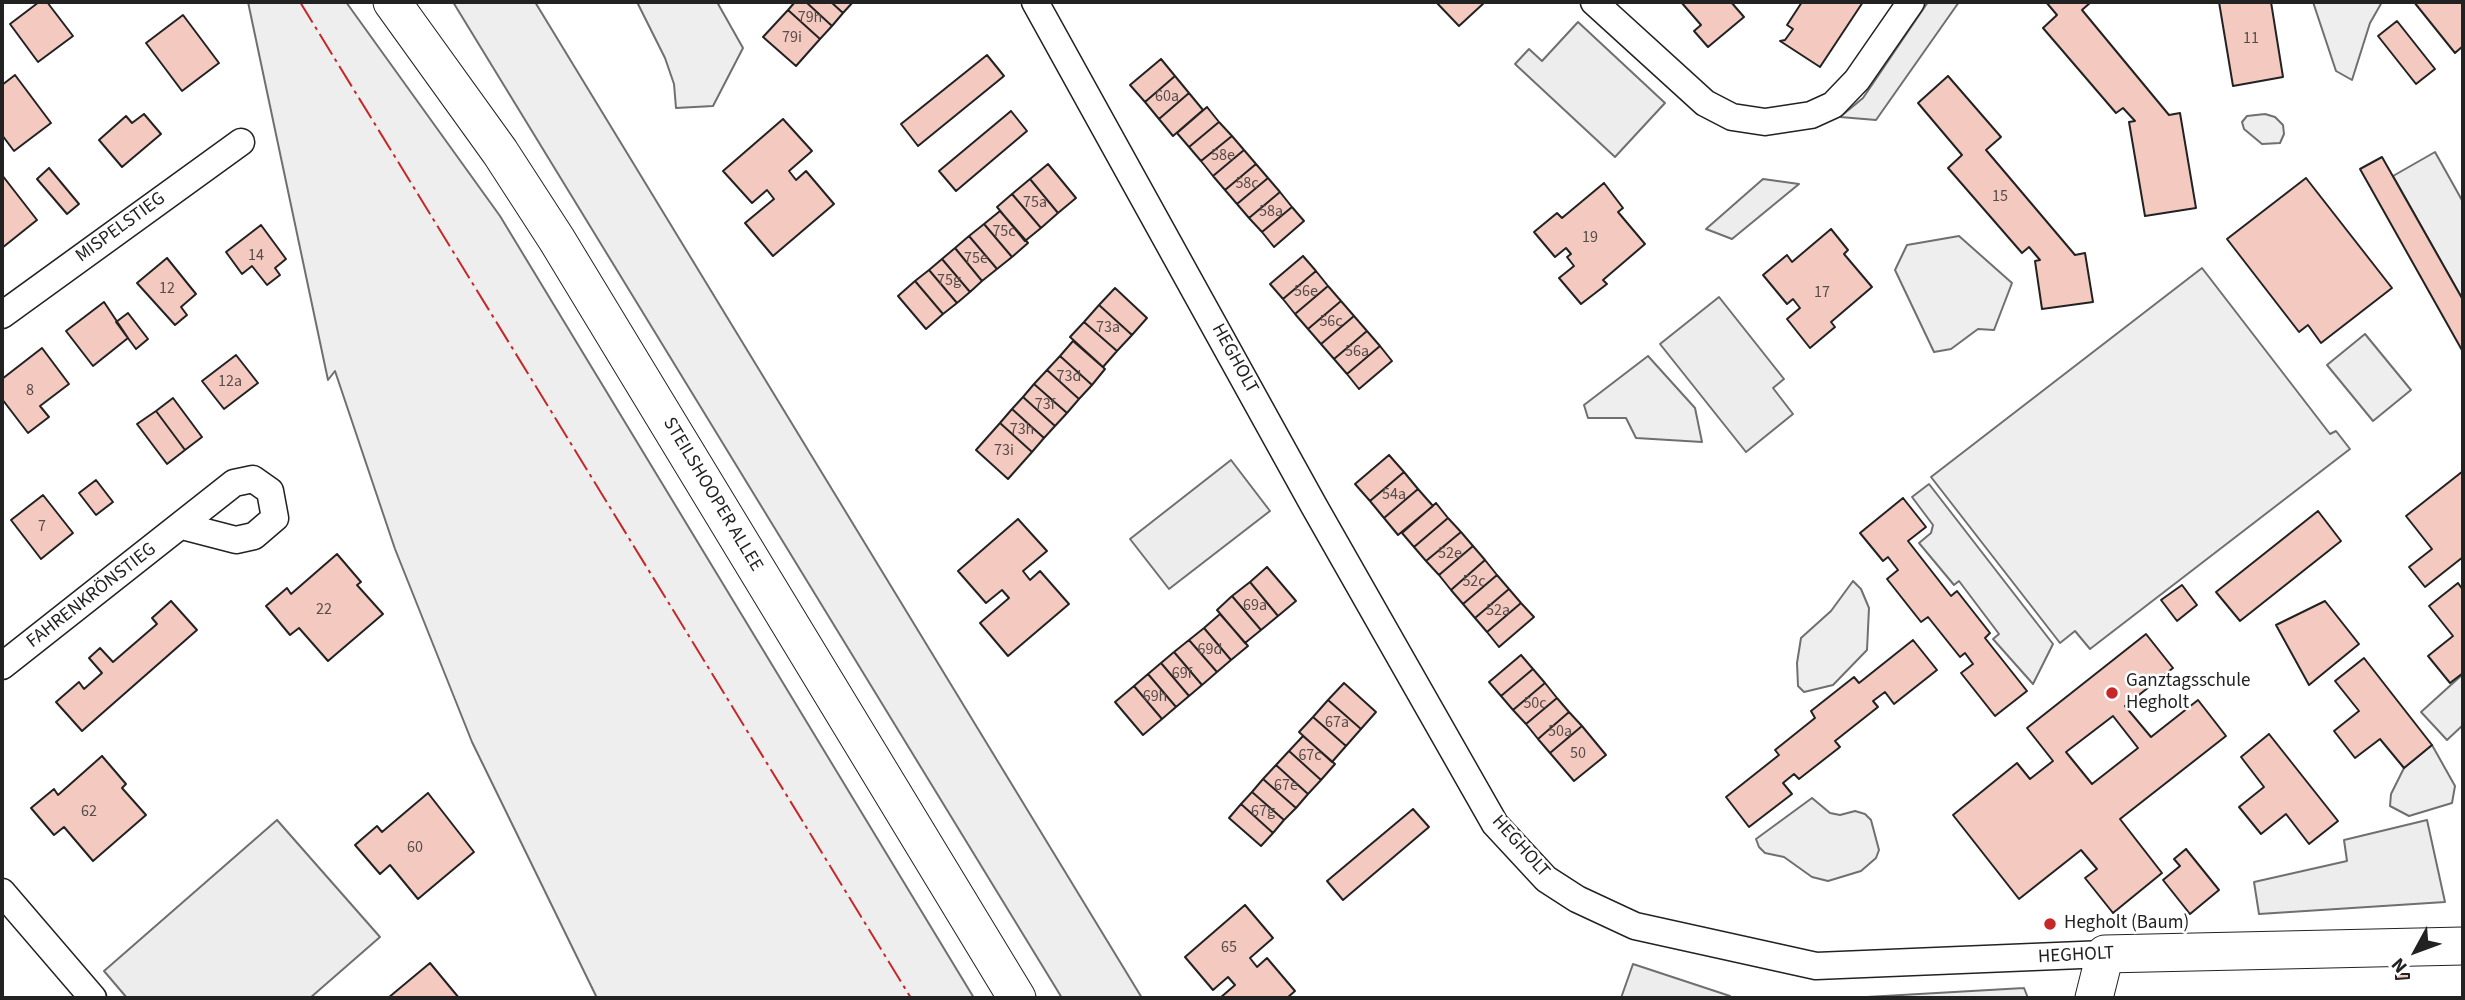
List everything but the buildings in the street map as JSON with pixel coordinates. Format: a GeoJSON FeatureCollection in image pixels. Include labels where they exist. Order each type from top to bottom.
{"type":"FeatureCollection","features":[{"type":"Feature","properties":{"kind":"main road","name":"STEILSHOOPER ALLEE"},"geometry":{"type":"LineString","coordinates":[[392,2],[500,152],[557,240],[1017,998]]}},
{"type":"Feature","properties":{"kind":"main road","name":"HEGHOLT"},"geometry":{"type":"LineString","coordinates":[[2105,954],[2463,946]]}},
{"type":"Feature","properties":{"kind":"main road"},"geometry":{"type":"LineString","coordinates":[[2094,998],[2105,954]]}},
{"type":"Feature","properties":{"kind":"street","name":"HEGHOLT"},"geometry":{"type":"LineString","coordinates":[[1035,2],[1314,506],[1495,824],[1546,878],[1577,899],[1635,926],[1816,966],[2105,954]]}},
{"type":"Feature","properties":{"kind":"street"},"geometry":{"type":"LineString","coordinates":[[1594,2],[1705,103],[1732,117],[1765,122],[1811,115],[1833,104],[1857,80],[1910,2]]}},
{"type":"Feature","properties":{"kind":"street","name":"MISPELSTIEG"},"geometry":{"type":"LineString","coordinates":[[2,315],[241,142]]}},
{"type":"Feature","properties":{"kind":"street","name":"FAHRENKRÖNSTIEG"},"geometry":{"type":"LineString","coordinates":[[2,666],[182,526]]}},
{"type":"Feature","properties":{"kind":"street"},"geometry":{"type":"LineString","coordinates":[[2,892],[93,998]]}},
{"type":"Feature","properties":{"kind":"shaded area"},"geometry":{"type":"Polygon","coordinates":[[[248,2],[346,2],[500,216],[974,998],[597,998],[472,742],[395,549],[335,371],[328,380],[248,2]]]}},
{"type":"Feature","properties":{"kind":"shaded area"},"geometry":{"type":"Polygon","coordinates":[[[453,2],[535,2],[1142,998],[1062,998],[453,2]]]}},
{"type":"Feature","properties":{"kind":"shaded area"},"geometry":{"type":"Polygon","coordinates":[[[637,2],[717,2],[743,48],[713,106],[676,108],[674,84],[665,58],[637,2]]]}},
{"type":"Feature","properties":{"kind":"shaded area"},"geometry":{"type":"Polygon","coordinates":[[[1928,2],[1959,2],[1876,120],[1840,117],[1863,98],[1928,2]]]}},
{"type":"Feature","properties":{"kind":"shaded area"},"geometry":{"type":"Polygon","coordinates":[[[2313,2],[2382,2],[2370,23],[2352,80],[2336,71],[2313,2]]]}},
{"type":"Feature","properties":{"kind":"shaded area"},"geometry":{"type":"Polygon","coordinates":[[[1578,22],[1665,103],[1615,157],[1515,64],[1529,49],[1542,61],[1578,22]]]}},
{"type":"Feature","properties":{"kind":"shaded area"},"geometry":{"type":"Polygon","coordinates":[[[2265,114],[2275,117],[2283,125],[2284,134],[2280,143],[2262,144],[2244,129],[2242,122],[2247,116],[2265,114]]]}},
{"type":"Feature","properties":{"kind":"shaded area"},"geometry":{"type":"Polygon","coordinates":[[[2435,152],[2463,202],[2463,300],[2393,176],[2435,152]]]}},
{"type":"Feature","properties":{"kind":"shaded area"},"geometry":{"type":"Polygon","coordinates":[[[1763,179],[1799,184],[1732,239],[1706,229],[1763,179]]]}},
{"type":"Feature","properties":{"kind":"shaded area"},"geometry":{"type":"Polygon","coordinates":[[[1959,236],[2012,283],[1994,330],[1978,329],[1951,349],[1934,352],[1895,270],[1907,245],[1959,236]]]}},
{"type":"Feature","properties":{"kind":"shaded area"},"geometry":{"type":"Polygon","coordinates":[[[2202,268],[2330,434],[2336,431],[2350,449],[2090,649],[2075,631],[2060,643],[1931,477],[2202,268]]]}},
{"type":"Feature","properties":{"kind":"shaded area"},"geometry":{"type":"Polygon","coordinates":[[[1719,297],[1784,379],[1773,388],[1793,414],[1746,452],[1660,344],[1719,297]]]}},
{"type":"Feature","properties":{"kind":"shaded area"},"geometry":{"type":"Polygon","coordinates":[[[2365,334],[2411,390],[2373,421],[2327,365],[2365,334]]]}},
{"type":"Feature","properties":{"kind":"shaded area"},"geometry":{"type":"Polygon","coordinates":[[[1648,356],[1695,408],[1702,442],[1636,438],[1626,418],[1588,418],[1584,405],[1648,356]]]}},
{"type":"Feature","properties":{"kind":"shaded area"},"geometry":{"type":"Polygon","coordinates":[[[1231,460],[1270,511],[1169,589],[1130,539],[1231,460]]]}},
{"type":"Feature","properties":{"kind":"shaded area"},"geometry":{"type":"Polygon","coordinates":[[[1929,484],[2053,644],[2033,684],[1993,639],[1999,634],[1959,581],[1954,585],[1919,543],[1931,533],[1933,525],[1912,497],[1929,484]]]}},
{"type":"Feature","properties":{"kind":"shaded area"},"geometry":{"type":"Polygon","coordinates":[[[1853,581],[1861,589],[1869,608],[1867,650],[1833,685],[1804,692],[1798,686],[1797,663],[1801,638],[1831,611],[1853,581]]]}},
{"type":"Feature","properties":{"kind":"shaded area"},"geometry":{"type":"Polygon","coordinates":[[[2463,674],[2463,725],[2447,740],[2421,712],[2463,674]]]}},
{"type":"Feature","properties":{"kind":"shaded area"},"geometry":{"type":"Polygon","coordinates":[[[2432,745],[2455,786],[2452,803],[2409,816],[2390,806],[2391,794],[2404,768],[2432,745]]]}},
{"type":"Feature","properties":{"kind":"shaded area"},"geometry":{"type":"Polygon","coordinates":[[[1812,798],[1830,813],[1840,815],[1855,811],[1865,814],[1871,820],[1879,850],[1876,858],[1861,871],[1828,881],[1812,877],[1784,857],[1765,853],[1759,847],[1756,839],[1812,798]]]}},
{"type":"Feature","properties":{"kind":"shaded area"},"geometry":{"type":"Polygon","coordinates":[[[277,820],[380,937],[310,998],[127,998],[104,971],[277,820]]]}},
{"type":"Feature","properties":{"kind":"shaded area"},"geometry":{"type":"Polygon","coordinates":[[[2427,820],[2445,902],[2259,914],[2254,882],[2347,861],[2344,840],[2427,820]]]}},
{"type":"Feature","properties":{"kind":"shaded area"},"geometry":{"type":"Polygon","coordinates":[[[1633,964],[1730,996],[1621,998],[1633,964]]]}},
{"type":"Feature","properties":{"kind":"shaded area"},"geometry":{"type":"Polygon","coordinates":[[[2024,988],[2028,998],[1849,998],[2024,988]]]}},
{"type":"Feature","properties":{"kind":"power"},"geometry":{"type":"LineString","coordinates":[[300,2],[911,998]]}},
{"type":"Feature","properties":{"kind":"place","name":"Ganztagsschule Hegholt"},"geometry":{"type":"Point","coordinates":[2112,693]}},
{"type":"Feature","properties":{"kind":"place","name":"Hegholt (Baum)"},"geometry":{"type":"Point","coordinates":[2050,924]}}]}
